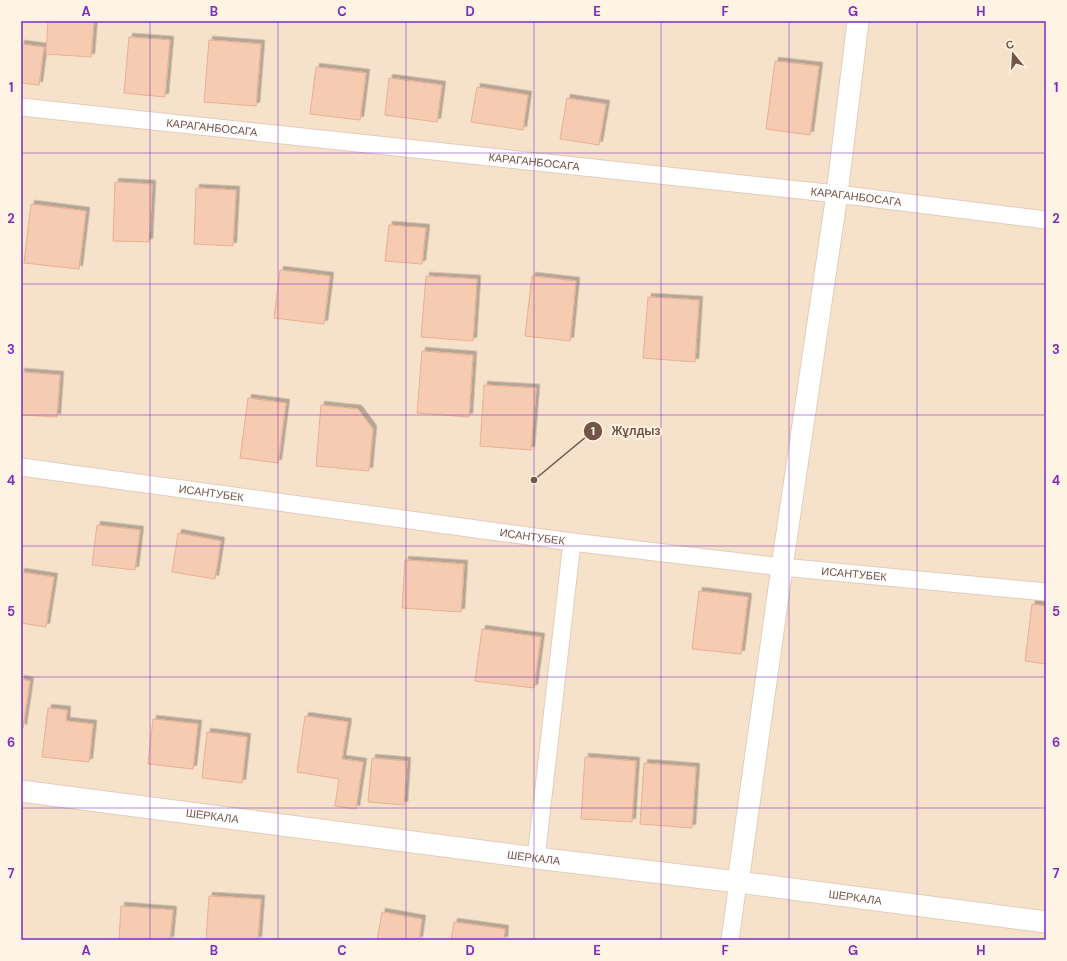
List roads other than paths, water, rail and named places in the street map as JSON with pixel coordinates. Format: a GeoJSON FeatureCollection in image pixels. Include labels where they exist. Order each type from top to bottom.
{"type":"FeatureCollection","features":[{"type":"Feature","properties":{"kind":"street"},"geometry":{"type":"LineString","coordinates":[[730,940],[782,567],[837,194],[858,21]]}},
{"type":"Feature","properties":{"kind":"street","name":"КАРАГАНБОСАГА"},"geometry":{"type":"LineString","coordinates":[[21,107],[837,194],[1046,220]]}},
{"type":"Feature","properties":{"kind":"street","name":"ИСАНТУБЕК"},"geometry":{"type":"LineString","coordinates":[[21,467],[572,542],[782,567],[1046,592]]}},
{"type":"Feature","properties":{"kind":"street"},"geometry":{"type":"LineString","coordinates":[[536,858],[572,542]]}},
{"type":"Feature","properties":{"kind":"street","name":"ШЕРКАЛА"},"geometry":{"type":"LineString","coordinates":[[21,791],[1046,922]]}},
{"type":"Feature","properties":{"kind":"place","name":"Жұлдыз"},"geometry":{"type":"Point","coordinates":[534,480]}}]}
